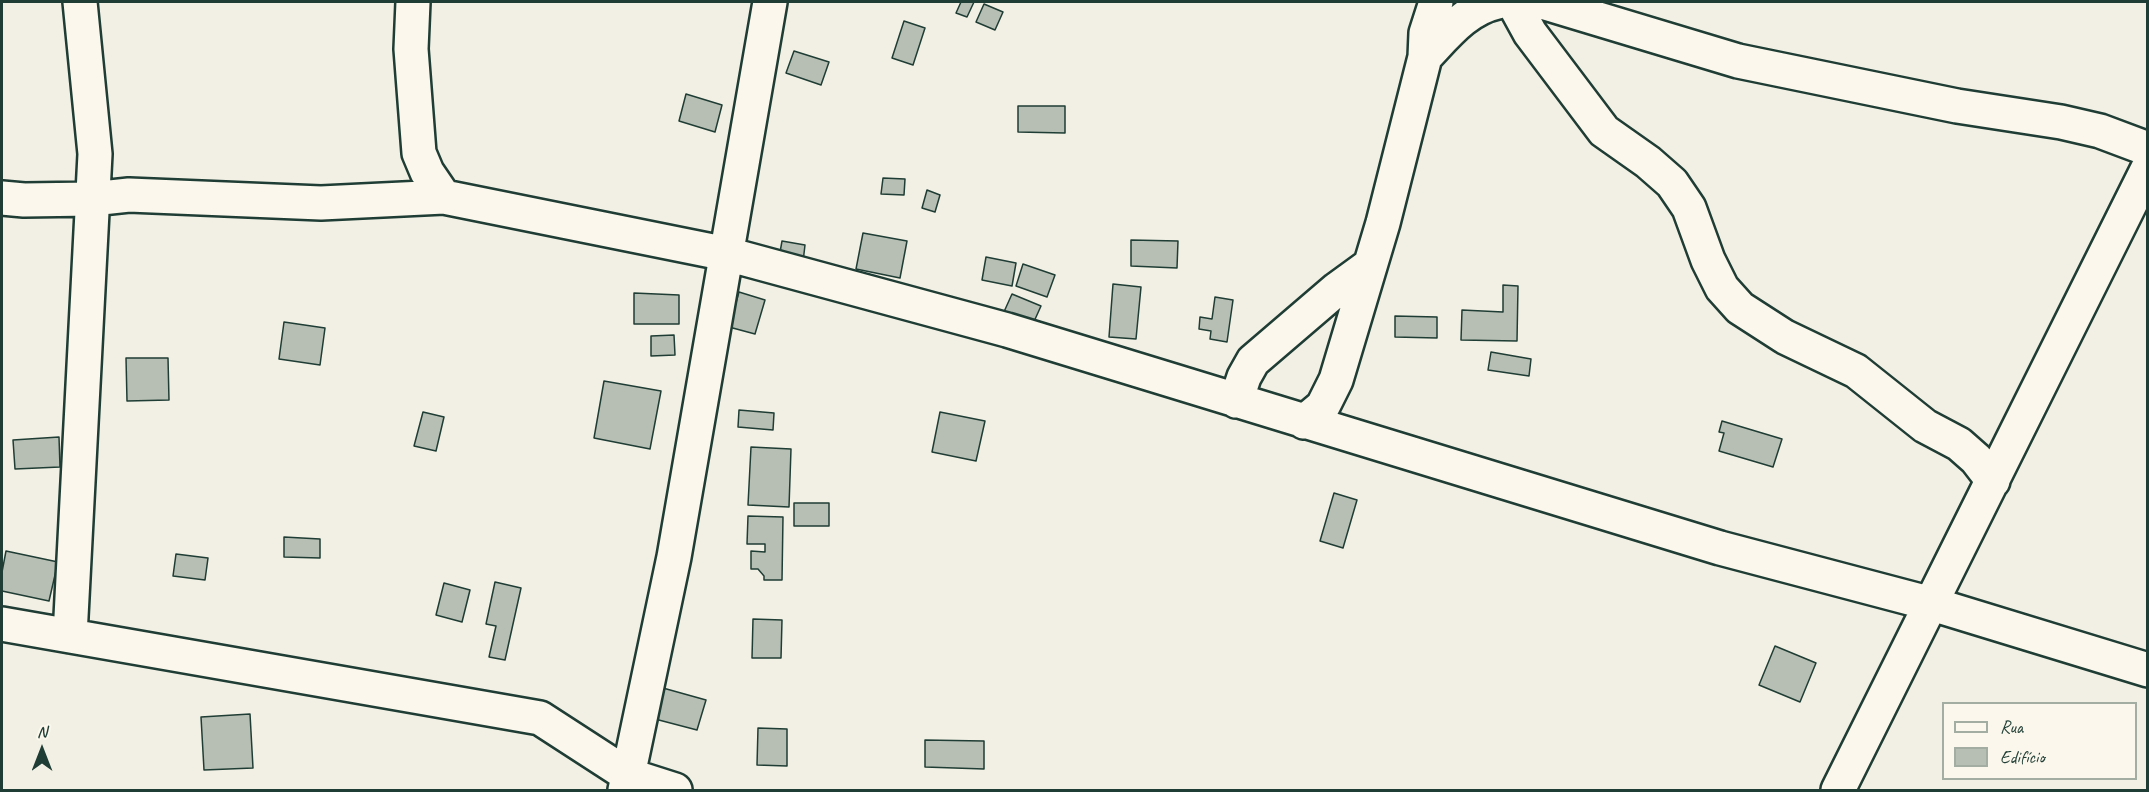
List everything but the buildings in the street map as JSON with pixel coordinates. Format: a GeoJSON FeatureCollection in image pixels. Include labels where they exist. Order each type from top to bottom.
{"type":"FeatureCollection","features":[{"type":"Feature","properties":{"kind":"street"},"geometry":{"type":"LineString","coordinates":[[70,636],[95,154],[80,2]]}},
{"type":"Feature","properties":{"kind":"street"},"geometry":{"type":"LineString","coordinates":[[413,2],[411,50],[419,153],[427,172],[444,197]]}},
{"type":"Feature","properties":{"kind":"street"},"geometry":{"type":"LineString","coordinates":[[627,783],[674,557],[770,2]]}},
{"type":"Feature","properties":{"kind":"street"},"geometry":{"type":"LineString","coordinates":[[1304,422],[1323,406],[1336,380],[1370,265],[1425,57],[1426,33],[1436,2]]}},
{"type":"Feature","properties":{"kind":"street"},"geometry":{"type":"LineString","coordinates":[[1425,57],[1472,11],[1498,2]]}},
{"type":"Feature","properties":{"kind":"street"},"geometry":{"type":"LineString","coordinates":[[1513,2],[1530,33],[1604,131],[1648,162],[1672,183],[1689,208],[1708,260],[1722,288],[1740,308],[1785,337],[1857,370],[1926,426],[1959,444],[1976,459],[1993,481]]}},
{"type":"Feature","properties":{"kind":"street"},"geometry":{"type":"LineString","coordinates":[[1542,2],[1738,61],[1957,106],[2061,122],[2100,131],[2148,149]]}},
{"type":"Feature","properties":{"kind":"street"},"geometry":{"type":"LineString","coordinates":[[371,200],[413,167],[419,153]]}},
{"type":"Feature","properties":{"kind":"street"},"geometry":{"type":"LineString","coordinates":[[1838,790],[2148,168]]}},
{"type":"Feature","properties":{"kind":"street"},"geometry":{"type":"LineString","coordinates":[[2,198],[92,199],[129,195],[321,203],[444,197],[727,254],[1007,330],[1720,548],[1932,604],[2148,670]]}},
{"type":"Feature","properties":{"kind":"street"},"geometry":{"type":"LineString","coordinates":[[1236,401],[1244,377],[1253,361],[1337,289],[1370,265]]}},
{"type":"Feature","properties":{"kind":"street"},"geometry":{"type":"LineString","coordinates":[[2,624],[540,718],[627,783],[675,790]]}}]}
